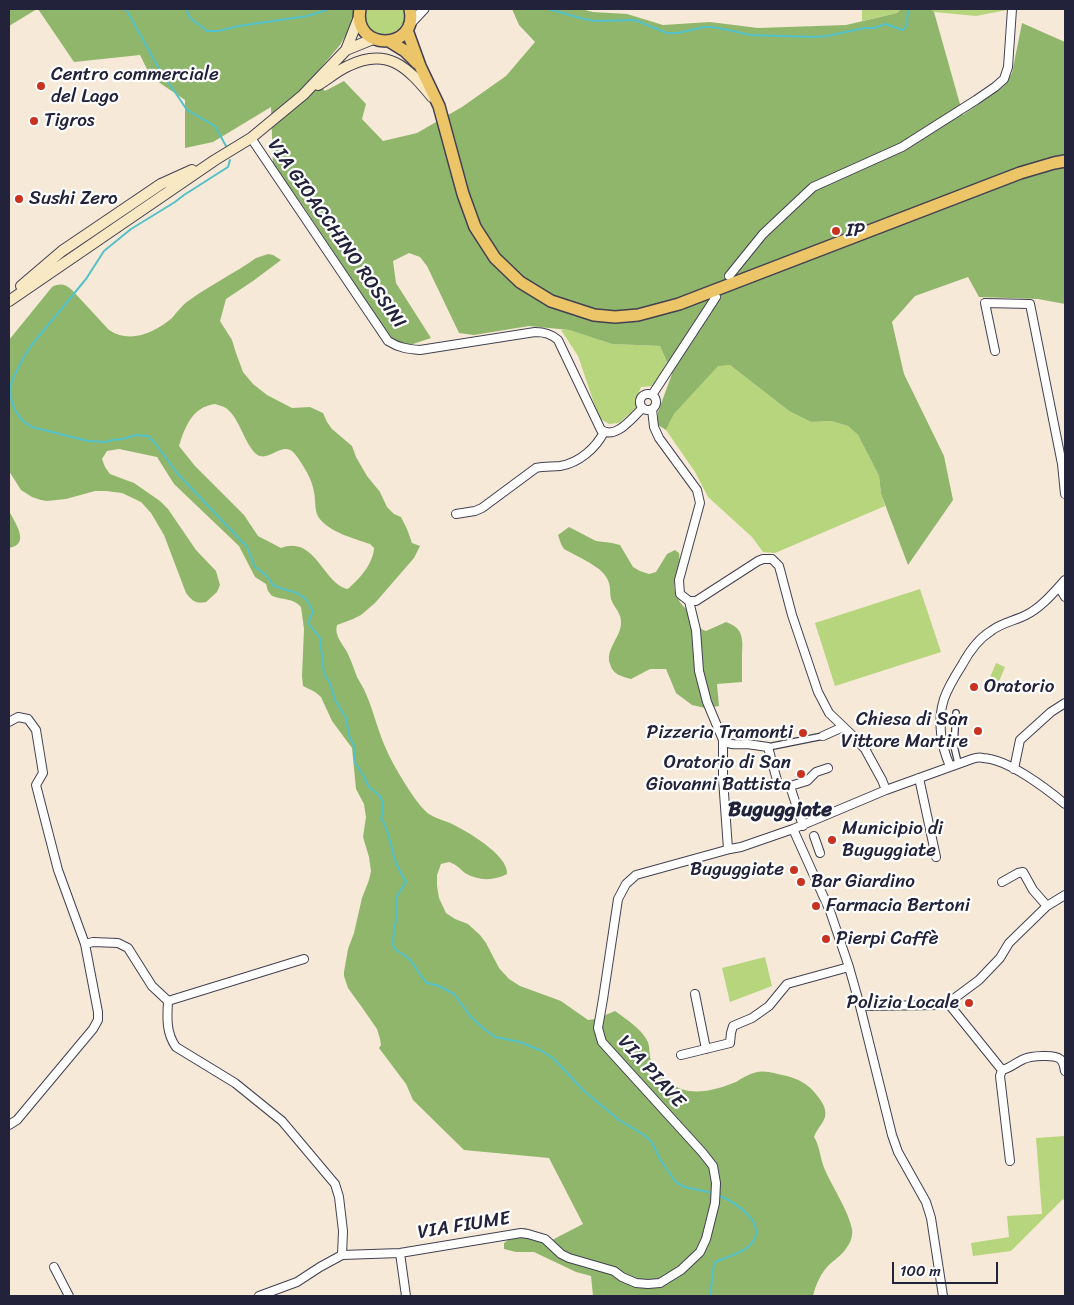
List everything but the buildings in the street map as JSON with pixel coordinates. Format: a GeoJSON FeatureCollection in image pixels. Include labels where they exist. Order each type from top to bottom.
{"type":"FeatureCollection","features":[{"type":"Feature","properties":{"kind":"main road"},"geometry":{"type":"LineString","coordinates":[[360,13],[361,26],[366,33],[380,41],[389,41],[402,35],[408,27],[411,18],[410,9]]}},
{"type":"Feature","properties":{"kind":"main road"},"geometry":{"type":"LineString","coordinates":[[346,50],[360,13]]}},
{"type":"Feature","properties":{"kind":"main road"},"geometry":{"type":"LineString","coordinates":[[408,27],[420,66],[439,106],[463,194],[475,227],[495,258],[520,282],[552,301],[594,315],[638,315],[679,304],[1020,173],[1054,162],[1065,161]]}},
{"type":"Feature","properties":{"kind":"main road"},"geometry":{"type":"LineString","coordinates":[[9,301],[215,160],[251,138],[303,94],[346,50],[373,38]]}},
{"type":"Feature","properties":{"kind":"main road"},"geometry":{"type":"LineString","coordinates":[[389,41],[405,51],[420,66]]}},
{"type":"Feature","properties":{"kind":"main road"},"geometry":{"type":"LineString","coordinates":[[303,94],[348,66],[366,59],[387,59],[403,66],[417,79],[439,106]]}},
{"type":"Feature","properties":{"kind":"main road"},"geometry":{"type":"LineString","coordinates":[[9,296],[62,251],[161,184],[215,160]]}},
{"type":"Feature","properties":{"kind":"main road"},"geometry":{"type":"LineString","coordinates":[[99,227],[109,227],[137,209],[149,205]]}},
{"type":"Feature","properties":{"kind":"main road"},"geometry":{"type":"LineString","coordinates":[[67,262],[98,234],[99,227]]}},
{"type":"Feature","properties":{"kind":"street"},"geometry":{"type":"LineString","coordinates":[[408,27],[424,9]]}},
{"type":"Feature","properties":{"kind":"street"},"geometry":{"type":"LineString","coordinates":[[729,276],[764,234],[813,188],[902,147],[976,100],[1004,79],[1008,68],[1012,9]]}},
{"type":"Feature","properties":{"kind":"street","name":"VIA GIOACCHINO ROSSINI"},"geometry":{"type":"LineString","coordinates":[[251,138],[388,341],[395,346],[405,349],[420,350],[535,332],[552,334],[564,351],[599,426],[604,432]]}},
{"type":"Feature","properties":{"kind":"street"},"geometry":{"type":"LineString","coordinates":[[652,396],[716,298]]}},
{"type":"Feature","properties":{"kind":"street"},"geometry":{"type":"LineString","coordinates":[[995,351],[985,302],[1030,304],[1062,464],[1065,494]]}},
{"type":"Feature","properties":{"kind":"street"},"geometry":{"type":"LineString","coordinates":[[643,408],[642,398],[646,395],[655,398],[656,404],[652,409],[654,427],[659,438],[697,490],[700,503],[679,580],[680,594],[689,601],[696,601],[758,561],[772,559],[779,566],[792,615],[818,692],[829,713],[865,749],[886,790]]}},
{"type":"Feature","properties":{"kind":"street"},"geometry":{"type":"LineString","coordinates":[[456,514],[474,511],[488,504],[536,468],[565,465],[578,459],[597,443],[604,432],[614,433],[643,408]]}},
{"type":"Feature","properties":{"kind":"street"},"geometry":{"type":"LineString","coordinates":[[643,408],[647,410],[652,409]]}},
{"type":"Feature","properties":{"kind":"street"},"geometry":{"type":"LineString","coordinates":[[954,765],[943,747],[941,716],[944,700],[950,685],[968,654],[980,639],[991,630],[1027,615],[1037,608],[1065,580]]}},
{"type":"Feature","properties":{"kind":"street"},"geometry":{"type":"LineString","coordinates":[[1059,587],[1065,597]]}},
{"type":"Feature","properties":{"kind":"street"},"geometry":{"type":"LineString","coordinates":[[689,601],[696,630],[699,671],[707,702],[723,740],[723,779],[728,849],[741,847],[803,826],[886,790],[972,758],[995,760],[1014,769],[1042,786],[1065,804]]}},
{"type":"Feature","properties":{"kind":"street"},"geometry":{"type":"LineString","coordinates":[[1014,769],[1020,740],[1051,712],[1065,703]]}},
{"type":"Feature","properties":{"kind":"street"},"geometry":{"type":"LineString","coordinates":[[954,765],[956,713]]}},
{"type":"Feature","properties":{"kind":"street"},"geometry":{"type":"LineString","coordinates":[[9,722],[18,718],[28,719],[36,730],[43,773],[36,785],[58,870],[85,944],[98,1012],[98,1020],[93,1029],[52,1080],[17,1120],[9,1125]]}},
{"type":"Feature","properties":{"kind":"street"},"geometry":{"type":"LineString","coordinates":[[723,740],[732,744],[768,747],[822,736],[843,727]]}},
{"type":"Feature","properties":{"kind":"street"},"geometry":{"type":"LineString","coordinates":[[768,747],[780,786],[790,786],[807,781],[816,772],[828,768]]}},
{"type":"Feature","properties":{"kind":"street"},"geometry":{"type":"LineString","coordinates":[[919,778],[936,857]]}},
{"type":"Feature","properties":{"kind":"street"},"geometry":{"type":"LineString","coordinates":[[790,786],[803,826]]}},
{"type":"Feature","properties":{"kind":"street"},"geometry":{"type":"LineString","coordinates":[[794,829],[830,911],[849,967],[898,1152],[926,1202],[932,1218],[943,1296]]}},
{"type":"Feature","properties":{"kind":"street"},"geometry":{"type":"LineString","coordinates":[[802,850],[815,840],[820,853]]}},
{"type":"Feature","properties":{"kind":"street","name":"VIA PIAVE"},"geometry":{"type":"LineString","coordinates":[[716,1183],[713,1166],[602,1042],[598,1028],[618,899],[626,884],[636,875],[728,849]]}},
{"type":"Feature","properties":{"kind":"street"},"geometry":{"type":"LineString","coordinates":[[1002,882],[1018,872],[1023,872],[1033,890],[1047,906]]}},
{"type":"Feature","properties":{"kind":"street"},"geometry":{"type":"LineString","coordinates":[[860,1006],[940,1005],[948,1003],[979,980],[1000,958],[1009,943],[1047,906],[1065,895]]}},
{"type":"Feature","properties":{"kind":"street"},"geometry":{"type":"LineString","coordinates":[[85,944],[93,942],[118,943],[128,948],[152,986],[168,1001],[168,1032],[176,1047],[236,1083],[282,1121],[335,1184],[339,1197],[343,1231],[342,1255]]}},
{"type":"Feature","properties":{"kind":"street"},"geometry":{"type":"LineString","coordinates":[[168,1001],[304,959]]}},
{"type":"Feature","properties":{"kind":"street"},"geometry":{"type":"LineString","coordinates":[[681,1055],[730,1043],[733,1026],[752,1018],[769,1006],[787,984],[849,967]]}},
{"type":"Feature","properties":{"kind":"street"},"geometry":{"type":"LineString","coordinates":[[695,994],[706,1049]]}},
{"type":"Feature","properties":{"kind":"street"},"geometry":{"type":"LineString","coordinates":[[948,1003],[1002,1070]]}},
{"type":"Feature","properties":{"kind":"street"},"geometry":{"type":"LineString","coordinates":[[1002,1070],[1030,1057],[1054,1056],[1060,1059],[1065,1070]]}},
{"type":"Feature","properties":{"kind":"street"},"geometry":{"type":"LineString","coordinates":[[1002,1070],[1000,1076],[1010,1161]]}},
{"type":"Feature","properties":{"kind":"street","name":"VIA FIUME"},"geometry":{"type":"LineString","coordinates":[[259,1296],[270,1294],[297,1282],[334,1258],[342,1255],[400,1253],[528,1234],[544,1239],[557,1252],[569,1258],[614,1271],[636,1283],[660,1283],[681,1270],[700,1252],[706,1239],[714,1203],[716,1183]]}},
{"type":"Feature","properties":{"kind":"street"},"geometry":{"type":"LineString","coordinates":[[400,1253],[406,1296]]}},
{"type":"Feature","properties":{"kind":"street"},"geometry":{"type":"LineString","coordinates":[[54,1267],[69,1296]]}},
{"type":"Feature","properties":{"kind":"green space"},"geometry":{"type":"Polygon","coordinates":[[[9,9],[37,9],[9,26],[9,9]]]}},
{"type":"Feature","properties":{"kind":"green space"},"geometry":{"type":"Polygon","coordinates":[[[38,9],[356,9],[354,21],[340,45],[313,77],[325,91],[344,81],[366,104],[362,119],[383,141],[417,133],[462,107],[506,76],[535,42],[519,25],[512,9],[581,9],[593,12],[627,14],[663,25],[710,22],[758,28],[846,25],[897,13],[901,9],[931,9],[934,12],[963,115],[1004,86],[1012,73],[1022,23],[1065,42],[1065,304],[1038,299],[979,297],[968,277],[915,296],[892,322],[904,374],[944,456],[953,500],[908,565],[881,494],[879,476],[858,435],[848,426],[831,421],[811,422],[789,411],[730,365],[718,366],[674,414],[666,430],[658,425],[658,412],[672,374],[660,346],[612,344],[569,330],[529,326],[474,335],[459,333],[427,266],[420,257],[409,253],[393,261],[396,283],[431,338],[410,345],[393,341],[301,203],[273,165],[271,107],[213,142],[185,148],[185,100],[151,77],[140,55],[74,62],[38,9]]]}},
{"type":"Feature","properties":{"kind":"green space"},"geometry":{"type":"Polygon","coordinates":[[[367,9],[403,9],[404,20],[400,28],[393,32],[385,34],[376,33],[369,28],[366,20],[367,9]]]}},
{"type":"Feature","properties":{"kind":"green space"},"geometry":{"type":"Polygon","coordinates":[[[862,9],[901,9],[897,13],[862,21],[862,9]]]}},
{"type":"Feature","properties":{"kind":"green space"},"geometry":{"type":"Polygon","coordinates":[[[931,9],[1007,10],[976,16],[934,12],[931,9]]]}},
{"type":"Feature","properties":{"kind":"green space"},"geometry":{"type":"Polygon","coordinates":[[[268,254],[281,260],[226,299],[220,321],[232,340],[243,372],[253,384],[267,395],[292,408],[310,407],[323,413],[332,429],[352,446],[356,457],[367,476],[380,492],[387,507],[394,514],[401,517],[412,543],[420,546],[414,558],[375,603],[361,615],[337,625],[336,629],[365,692],[387,751],[412,794],[429,814],[457,826],[475,837],[494,851],[506,867],[507,874],[497,878],[486,879],[470,876],[449,862],[441,864],[437,875],[437,886],[439,898],[446,913],[468,924],[480,935],[499,968],[509,979],[520,986],[561,1001],[588,1020],[596,1019],[615,1011],[629,1021],[638,1028],[648,1042],[651,1061],[656,1070],[663,1078],[676,1087],[688,1091],[716,1089],[754,1073],[764,1072],[776,1073],[795,1079],[806,1084],[812,1090],[823,1104],[825,1110],[824,1120],[814,1137],[818,1144],[825,1170],[847,1214],[852,1231],[848,1245],[842,1254],[824,1270],[813,1296],[593,1296],[591,1276],[576,1272],[534,1252],[516,1252],[504,1249],[504,1243],[525,1228],[552,1240],[583,1224],[549,1158],[464,1150],[413,1100],[406,1084],[379,1048],[381,1045],[377,1029],[348,988],[344,972],[348,949],[371,871],[363,837],[366,817],[364,804],[356,789],[352,748],[332,721],[321,697],[303,686],[304,629],[301,607],[291,601],[272,596],[266,584],[255,577],[239,546],[174,484],[157,457],[119,449],[107,451],[102,459],[110,474],[134,483],[160,501],[168,509],[196,550],[216,571],[220,585],[217,592],[206,602],[194,601],[186,593],[164,535],[151,513],[141,502],[122,493],[106,491],[95,491],[66,499],[41,500],[21,490],[9,471],[9,340],[52,287],[58,285],[67,286],[109,330],[125,336],[142,335],[158,328],[172,318],[188,301],[256,258],[268,254]],[[215,404],[201,409],[195,414],[187,425],[179,446],[195,466],[244,515],[258,536],[281,548],[293,546],[302,548],[310,553],[338,585],[349,588],[369,565],[374,548],[370,544],[330,528],[319,518],[316,512],[311,480],[293,452],[284,449],[264,456],[255,453],[231,413],[225,407],[215,404]]]}},
{"type":"Feature","properties":{"kind":"green space"},"geometry":{"type":"Polygon","coordinates":[[[561,330],[569,330],[612,344],[660,346],[667,363],[654,386],[641,387],[637,407],[619,423],[609,424],[599,418],[578,356],[561,330]]]}},
{"type":"Feature","properties":{"kind":"green space"},"geometry":{"type":"Polygon","coordinates":[[[718,365],[730,365],[789,411],[811,422],[831,421],[848,426],[858,435],[879,476],[881,494],[885,506],[775,553],[763,552],[752,537],[708,497],[695,472],[666,430],[674,414],[718,365]]]}},
{"type":"Feature","properties":{"kind":"green space"},"geometry":{"type":"Polygon","coordinates":[[[9,511],[20,532],[20,538],[16,546],[9,548],[9,511]]]}},
{"type":"Feature","properties":{"kind":"green space"},"geometry":{"type":"Polygon","coordinates":[[[569,527],[596,541],[620,545],[633,567],[649,574],[656,572],[667,554],[675,550],[679,553],[680,558],[674,587],[679,601],[703,630],[706,631],[726,622],[736,627],[741,634],[742,682],[717,684],[719,706],[705,708],[692,705],[676,693],[666,669],[650,669],[631,679],[613,671],[609,654],[620,629],[620,617],[611,599],[609,584],[604,574],[591,564],[564,549],[561,544],[558,535],[569,527]]]}},
{"type":"Feature","properties":{"kind":"green space"},"geometry":{"type":"Polygon","coordinates":[[[920,589],[941,652],[835,686],[815,623],[920,589]]]}},
{"type":"Feature","properties":{"kind":"green space"},"geometry":{"type":"Polygon","coordinates":[[[996,663],[1005,667],[995,691],[986,687],[996,663]]]}},
{"type":"Feature","properties":{"kind":"green space"},"geometry":{"type":"Polygon","coordinates":[[[765,957],[772,986],[730,1002],[722,968],[765,957]]]}},
{"type":"Feature","properties":{"kind":"green space"},"geometry":{"type":"Polygon","coordinates":[[[1065,1136],[1065,1199],[1011,1251],[973,1256],[971,1243],[1009,1237],[1007,1216],[1042,1214],[1036,1138],[1065,1136]]]}},
{"type":"Feature","properties":{"kind":"waterway"},"geometry":{"type":"LineString","coordinates":[[126,9],[158,67],[187,110],[215,126],[226,146]]}},
{"type":"Feature","properties":{"kind":"waterway"},"geometry":{"type":"LineString","coordinates":[[186,9],[190,18],[207,31],[218,31],[307,16],[327,10]]}},
{"type":"Feature","properties":{"kind":"waterway"},"geometry":{"type":"LineString","coordinates":[[548,9],[595,21],[635,20],[667,33],[713,27],[750,35],[814,37],[864,28],[875,28],[885,24],[903,30],[907,25],[908,9]]}},
{"type":"Feature","properties":{"kind":"waterway"},"geometry":{"type":"LineString","coordinates":[[230,160],[228,167],[131,229],[104,251],[86,279],[30,347],[21,362],[12,380],[10,391],[15,410],[20,418],[32,427],[88,441],[106,442],[136,435],[148,436],[177,473],[247,547],[255,567],[267,576],[273,585],[297,593],[306,599],[313,611],[308,623],[320,638],[324,674],[330,683],[335,700],[346,718],[349,736],[354,746],[355,763],[369,787],[380,796],[383,803],[381,818],[388,833],[396,863],[406,882],[396,901],[393,945],[396,950],[411,961],[427,983],[439,986],[454,994],[470,1016],[495,1037],[520,1042],[542,1051],[554,1059],[583,1090],[619,1120],[651,1141],[661,1161],[675,1181],[682,1186],[713,1193]]}},
{"type":"Feature","properties":{"kind":"waterway"},"geometry":{"type":"LineString","coordinates":[[710,1296],[713,1268],[716,1262],[748,1247],[755,1239],[756,1231],[754,1223],[742,1209],[718,1195]]}},
{"type":"Feature","properties":{"kind":"place","name":"Centro commerciale del Lago"},"geometry":{"type":"Point","coordinates":[41,86]}},
{"type":"Feature","properties":{"kind":"place","name":"Tigros"},"geometry":{"type":"Point","coordinates":[34,121]}},
{"type":"Feature","properties":{"kind":"place","name":"Sushi Zero"},"geometry":{"type":"Point","coordinates":[19,199]}},
{"type":"Feature","properties":{"kind":"place","name":"IP"},"geometry":{"type":"Point","coordinates":[836,231]}},
{"type":"Feature","properties":{"kind":"place","name":"Oratorio"},"geometry":{"type":"Point","coordinates":[974,687]}},
{"type":"Feature","properties":{"kind":"place","name":"Chiesa di San Vittore Martire"},"geometry":{"type":"Point","coordinates":[978,731]}},
{"type":"Feature","properties":{"kind":"place","name":"Pizzeria Tramonti"},"geometry":{"type":"Point","coordinates":[803,733]}},
{"type":"Feature","properties":{"kind":"place","name":"Oratorio di San Giovanni Battista"},"geometry":{"type":"Point","coordinates":[801,774]}},
{"type":"Feature","properties":{"kind":"place","name":"Municipio di Buguggiate"},"geometry":{"type":"Point","coordinates":[832,840]}},
{"type":"Feature","properties":{"kind":"place","name":"Buguggiate"},"geometry":{"type":"Point","coordinates":[794,870]}},
{"type":"Feature","properties":{"kind":"place","name":"Bar Giardino"},"geometry":{"type":"Point","coordinates":[801,882]}},
{"type":"Feature","properties":{"kind":"place","name":"Farmacia Bertoni"},"geometry":{"type":"Point","coordinates":[816,906]}},
{"type":"Feature","properties":{"kind":"place","name":"Pierpi Caffè"},"geometry":{"type":"Point","coordinates":[826,939]}},
{"type":"Feature","properties":{"kind":"place","name":"Polizia Locale"},"geometry":{"type":"Point","coordinates":[969,1003]}},
{"type":"Feature","properties":{"kind":"district","name":"Buguggiate"},"geometry":{"type":"Point","coordinates":[780,811]}}]}
